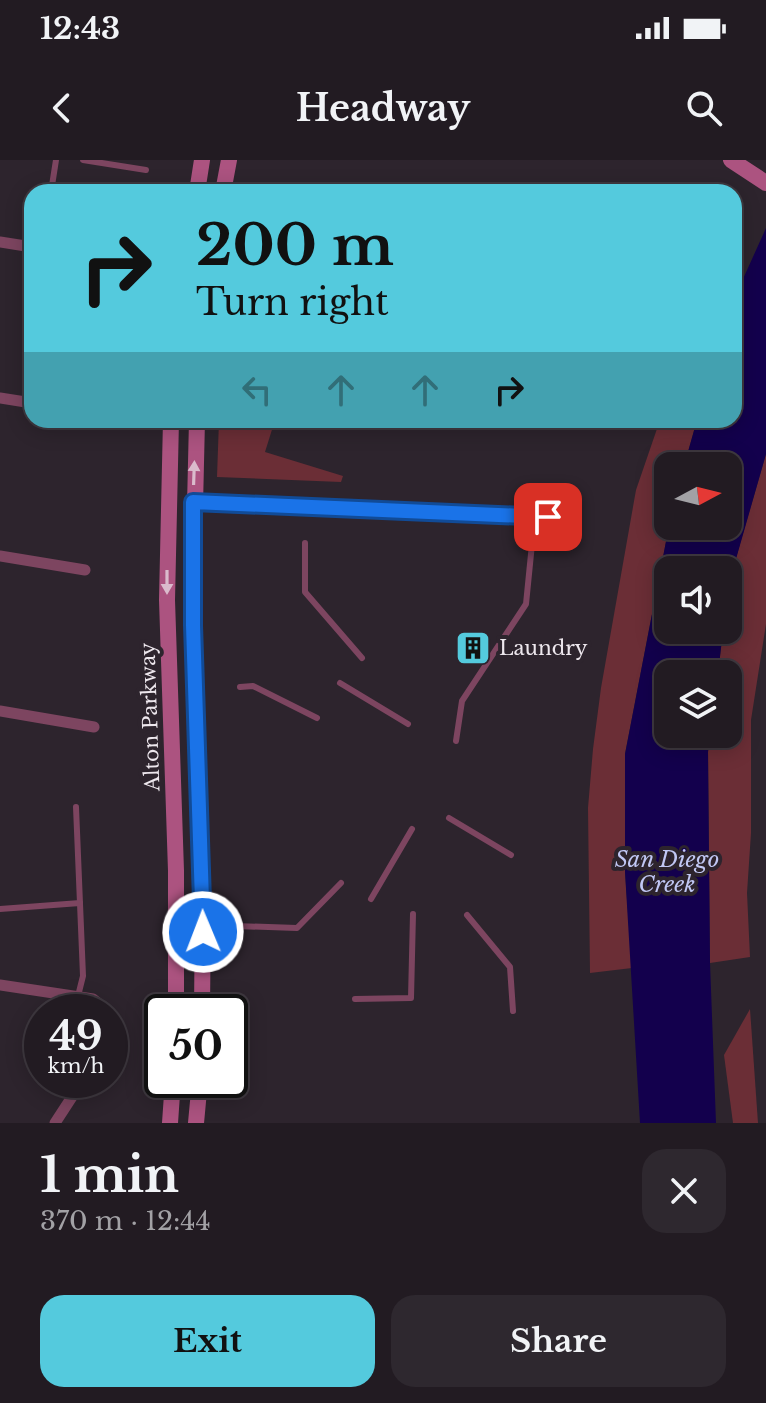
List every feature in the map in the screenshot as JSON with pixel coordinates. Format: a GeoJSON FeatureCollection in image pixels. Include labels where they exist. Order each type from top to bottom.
{"type":"FeatureCollection","features":[{"type":"Feature","properties":{"kind":"main road"},"geometry":{"type":"LineString","coordinates":[[198,184],[202,160]]}},
{"type":"Feature","properties":{"kind":"main road"},"geometry":{"type":"LineString","coordinates":[[224,184],[229,160]]}},
{"type":"Feature","properties":{"kind":"main road"},"geometry":{"type":"LineString","coordinates":[[731,160],[766,183]]}},
{"type":"Feature","properties":{"kind":"main road","name":"Alton Parkway"},"geometry":{"type":"LineString","coordinates":[[171,428],[167,600],[176,886],[176,994]]}},
{"type":"Feature","properties":{"kind":"main road"},"geometry":{"type":"LineString","coordinates":[[197,428],[193,625],[203,896],[202,994]]}},
{"type":"Feature","properties":{"kind":"main road"},"geometry":{"type":"LineString","coordinates":[[170,1123],[172,1098]]}},
{"type":"Feature","properties":{"kind":"main road"},"geometry":{"type":"LineString","coordinates":[[196,1123],[198,1098]]}},
{"type":"Feature","properties":{"kind":"street"},"geometry":{"type":"LineString","coordinates":[[0,242],[24,246]]}},
{"type":"Feature","properties":{"kind":"street"},"geometry":{"type":"LineString","coordinates":[[0,398],[24,402]]}},
{"type":"Feature","properties":{"kind":"street"},"geometry":{"type":"LineString","coordinates":[[0,556],[85,570]]}},
{"type":"Feature","properties":{"kind":"street"},"geometry":{"type":"LineString","coordinates":[[0,711],[94,727]]}},
{"type":"Feature","properties":{"kind":"street"},"geometry":{"type":"LineString","coordinates":[[0,985],[64,994]]}},
{"type":"Feature","properties":{"kind":"street"},"geometry":{"type":"LineString","coordinates":[[55,1123],[71,1098]]}},
{"type":"Feature","properties":{"kind":"lane"},"geometry":{"type":"LineString","coordinates":[[52,184],[56,160]]}},
{"type":"Feature","properties":{"kind":"lane"},"geometry":{"type":"LineString","coordinates":[[83,160],[146,170]]}},
{"type":"Feature","properties":{"kind":"lane"},"geometry":{"type":"LineString","coordinates":[[193,502],[437,513],[576,515]]}},
{"type":"Feature","properties":{"kind":"lane"},"geometry":{"type":"LineString","coordinates":[[305,543],[305,592],[362,658]]}},
{"type":"Feature","properties":{"kind":"lane"},"geometry":{"type":"LineString","coordinates":[[456,741],[462,701],[526,604],[532,544]]}},
{"type":"Feature","properties":{"kind":"lane"},"geometry":{"type":"LineString","coordinates":[[340,683],[408,724]]}},
{"type":"Feature","properties":{"kind":"lane"},"geometry":{"type":"LineString","coordinates":[[240,687],[253,686],[317,718]]}},
{"type":"Feature","properties":{"kind":"lane"},"geometry":{"type":"LineString","coordinates":[[76,807],[83,976],[78,994]]}},
{"type":"Feature","properties":{"kind":"lane"},"geometry":{"type":"LineString","coordinates":[[449,818],[511,855]]}},
{"type":"Feature","properties":{"kind":"lane"},"geometry":{"type":"LineString","coordinates":[[371,899],[412,829]]}},
{"type":"Feature","properties":{"kind":"lane"},"geometry":{"type":"LineString","coordinates":[[235,926],[297,928],[341,883]]}},
{"type":"Feature","properties":{"kind":"lane"},"geometry":{"type":"LineString","coordinates":[[0,909],[80,903]]}},
{"type":"Feature","properties":{"kind":"lane"},"geometry":{"type":"LineString","coordinates":[[355,999],[411,998],[413,914]]}},
{"type":"Feature","properties":{"kind":"lane"},"geometry":{"type":"LineString","coordinates":[[467,915],[510,967],[513,1011]]}},
{"type":"Feature","properties":{"kind":"shaded area"},"geometry":{"type":"Polygon","coordinates":[[[219,428],[272,428],[265,452],[343,476],[341,482],[217,477],[219,428]]]}},
{"type":"Feature","properties":{"kind":"shaded area"},"geometry":{"type":"Polygon","coordinates":[[[657,428],[695,428],[688,452],[654,452],[654,540],[666,540],[663,556],[654,556],[654,604],[625,754],[625,872],[632,968],[590,973],[588,808],[601,688],[636,490],[657,428]]]}},
{"type":"Feature","properties":{"kind":"shaded area"},"geometry":{"type":"Polygon","coordinates":[[[766,454],[766,624],[751,720],[751,833],[747,893],[750,957],[710,963],[708,752],[708,748],[742,748],[742,660],[720,660],[721,644],[742,644],[742,556],[737,556],[766,454]]]}},
{"type":"Feature","properties":{"kind":"shaded area"},"geometry":{"type":"Polygon","coordinates":[[[750,1009],[758,1123],[733,1123],[724,1055],[750,1009]]]}},
{"type":"Feature","properties":{"kind":"water","name":"San Diego Creek"},"geometry":{"type":"Polygon","coordinates":[[[766,228],[766,454],[742,538],[742,452],[688,452],[695,428],[742,428],[742,281],[766,228]]]}},
{"type":"Feature","properties":{"kind":"water","name":"San Diego Creek"},"geometry":{"type":"Polygon","coordinates":[[[666,540],[741,540],[737,556],[663,556],[666,540]]]}},
{"type":"Feature","properties":{"kind":"water","name":"San Diego Creek"},"geometry":{"type":"Polygon","coordinates":[[[654,604],[654,644],[721,644],[720,660],[654,660],[654,748],[708,748],[710,963],[716,1123],[640,1123],[625,872],[625,754],[654,604]]]}},
{"type":"Feature","properties":{"kind":"place","name":"Laundry"},"geometry":{"type":"Point","coordinates":[473,648]}},
{"type":"Feature","properties":{"kind":"route"},"geometry":{"type":"LineString","coordinates":[[203,932],[193,625],[193,502],[548,517]]}}]}
